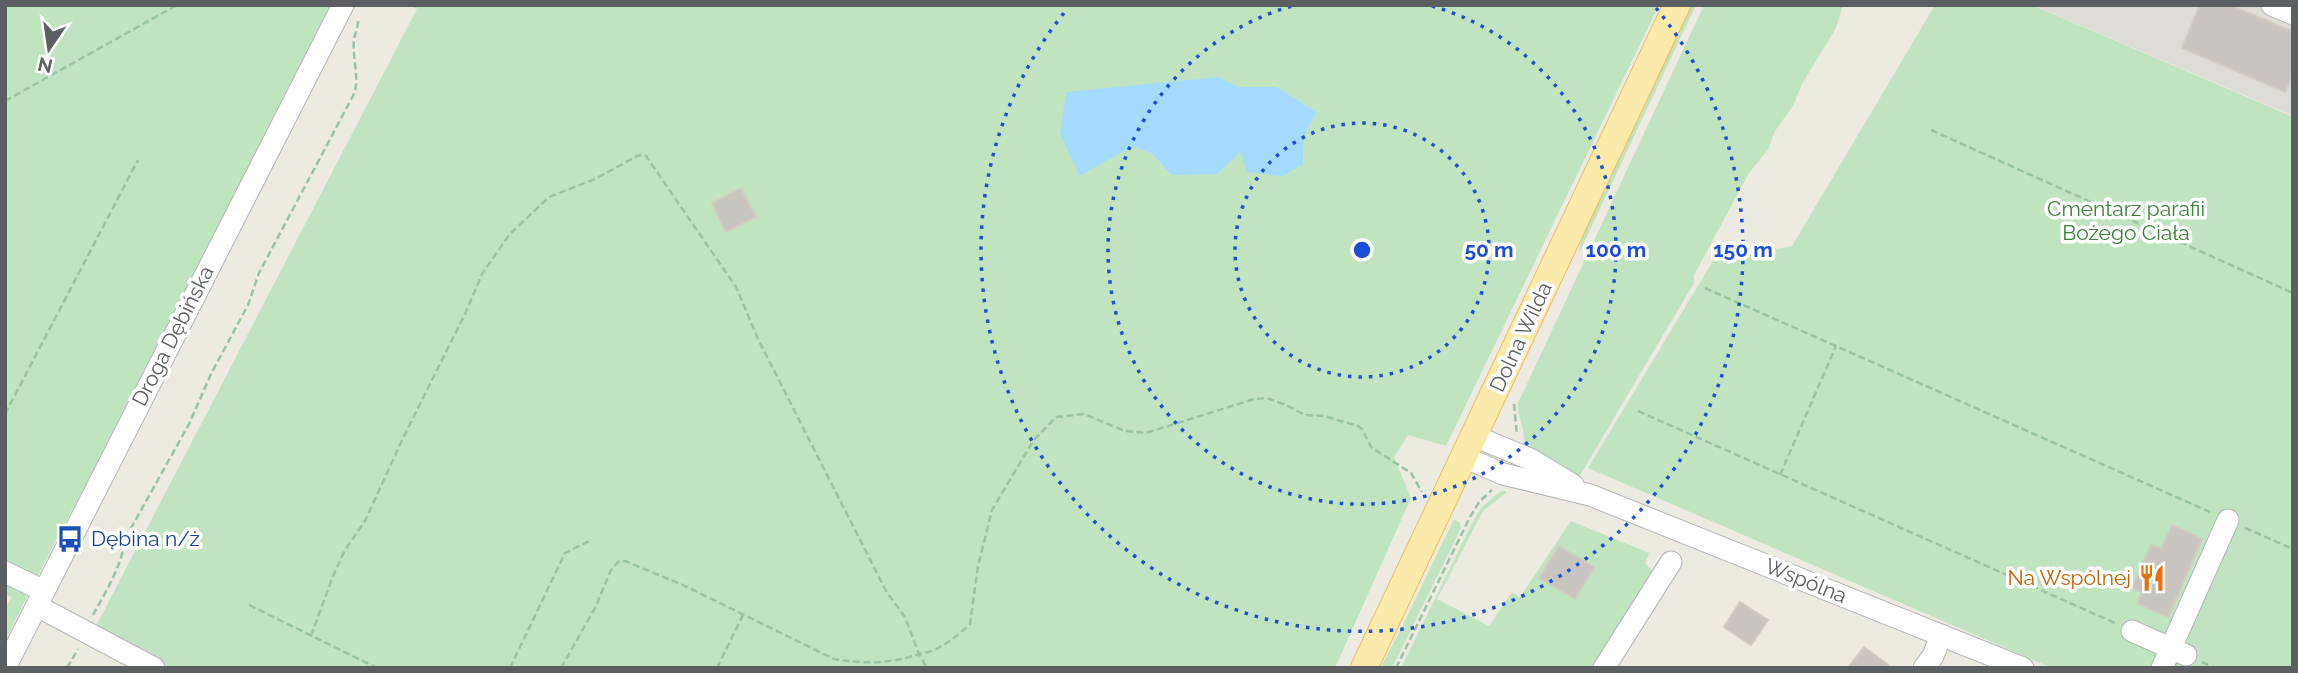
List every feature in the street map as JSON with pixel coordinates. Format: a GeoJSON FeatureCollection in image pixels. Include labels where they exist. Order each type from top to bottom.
{"type":"FeatureCollection","features":[{"type":"Feature","properties":{"kind":"main road","name":"Dolna Wilda"},"geometry":{"type":"LineString","coordinates":[[1364,668],[1452,511],[1469,446],[1678,5]]}},
{"type":"Feature","properties":{"kind":"street"},"geometry":{"type":"LineString","coordinates":[[2264,9],[2293,13]]}},
{"type":"Feature","properties":{"kind":"street","name":"Droga Dębińska"},"geometry":{"type":"LineString","coordinates":[[5,668],[349,10]]}},
{"type":"Feature","properties":{"kind":"street","name":"Wspólna"},"geometry":{"type":"LineString","coordinates":[[1469,446],[1511,451],[1530,459],[1590,495]]}},
{"type":"Feature","properties":{"kind":"street","name":"Wspólna"},"geometry":{"type":"LineString","coordinates":[[1469,446],[1503,474],[1590,495],[2023,668]]}},
{"type":"Feature","properties":{"kind":"street"},"geometry":{"type":"LineString","coordinates":[[2132,631],[2173,657],[2228,520]]}},
{"type":"Feature","properties":{"kind":"street"},"geometry":{"type":"LineString","coordinates":[[1604,668],[1671,562]]}},
{"type":"Feature","properties":{"kind":"street"},"geometry":{"type":"LineString","coordinates":[[5,572],[87,632],[154,668]]}},
{"type":"Feature","properties":{"kind":"street"},"geometry":{"type":"LineString","coordinates":[[1924,668],[1933,656],[1941,635]]}},
{"type":"Feature","properties":{"kind":"path"},"geometry":{"type":"LineString","coordinates":[[5,101],[177,5]]}},
{"type":"Feature","properties":{"kind":"path"},"geometry":{"type":"LineString","coordinates":[[67,668],[110,582],[125,539],[181,440],[211,374],[248,305],[259,273],[355,92],[357,83],[354,43],[359,24],[349,10]]}},
{"type":"Feature","properties":{"kind":"path"},"geometry":{"type":"LineString","coordinates":[[1931,130],[2293,293]]}},
{"type":"Feature","properties":{"kind":"path"},"geometry":{"type":"LineString","coordinates":[[311,636],[345,550],[365,522],[404,436],[489,264],[509,235],[549,197],[595,179],[639,155],[646,156],[736,287],[758,340],[887,591],[905,617],[927,668]]}},
{"type":"Feature","properties":{"kind":"path"},"geometry":{"type":"LineString","coordinates":[[5,414],[138,160]]}},
{"type":"Feature","properties":{"kind":"path"},"geometry":{"type":"LineString","coordinates":[[1704,288],[2293,549]]}},
{"type":"Feature","properties":{"kind":"path"},"geometry":{"type":"LineString","coordinates":[[1780,475],[1836,346]]}},
{"type":"Feature","properties":{"kind":"path"},"geometry":{"type":"LineString","coordinates":[[561,668],[595,608],[611,570],[618,562],[625,561],[834,659],[853,662],[902,660],[945,644],[970,624],[978,566],[992,510],[1033,441],[1056,416],[1084,414],[1125,431],[1146,433],[1254,399],[1267,398],[1305,415],[1324,416],[1358,426],[1371,447],[1412,473],[1418,480],[1424,498],[1433,499],[1469,519]]}},
{"type":"Feature","properties":{"kind":"path"},"geometry":{"type":"LineString","coordinates":[[1511,451],[1518,430],[1514,401]]}},
{"type":"Feature","properties":{"kind":"path"},"geometry":{"type":"LineString","coordinates":[[1638,411],[2132,631]]}},
{"type":"Feature","properties":{"kind":"path"},"geometry":{"type":"LineString","coordinates":[[1396,668],[1469,519],[1479,502],[1498,488],[1503,474]]}},
{"type":"Feature","properties":{"kind":"path"},"geometry":{"type":"LineString","coordinates":[[510,668],[565,553],[590,540]]}},
{"type":"Feature","properties":{"kind":"path"},"geometry":{"type":"LineString","coordinates":[[249,605],[377,668]]}},
{"type":"Feature","properties":{"kind":"path"},"geometry":{"type":"LineString","coordinates":[[717,668],[743,615]]}},
{"type":"Feature","properties":{"kind":"shaded area"},"geometry":{"type":"Polygon","coordinates":[[[2033,5],[2293,5],[2293,116],[2033,5]]]}},
{"type":"Feature","properties":{"kind":"green space"},"geometry":{"type":"Polygon","coordinates":[[[5,5],[334,5],[77,510],[73,508],[37,577],[24,588],[28,595],[5,641],[5,609],[12,597],[5,594],[5,5]]]}},
{"type":"Feature","properties":{"kind":"green space"},"geometry":{"type":"Polygon","coordinates":[[[409,5],[1659,5],[1446,446],[1408,435],[1394,457],[1411,498],[1335,668],[170,668],[95,628],[417,9],[409,5]],[[1219,77],[1133,146],[1152,154],[1171,175],[1240,151],[1303,164],[1304,138],[1316,112],[1277,87],[1238,87],[1219,77]],[[741,189],[712,204],[727,232],[756,217],[741,189]]]}},
{"type":"Feature","properties":{"kind":"green space"},"geometry":{"type":"Polygon","coordinates":[[[1687,5],[1696,5],[1578,255],[1586,222],[1687,5]]]}},
{"type":"Feature","properties":{"kind":"green space"},"geometry":{"type":"Polygon","coordinates":[[[1704,5],[1843,5],[1836,28],[1802,84],[1793,106],[1775,131],[1768,150],[1749,173],[1694,275],[1694,283],[1579,477],[1523,445],[1524,435],[1518,403],[1704,5]]]}},
{"type":"Feature","properties":{"kind":"green space","name":"Cmentarz parafii Bożego Ciała"},"geometry":{"type":"Polygon","coordinates":[[[1935,5],[2032,5],[2293,117],[2293,668],[2052,668],[1588,468],[1713,261],[1792,246],[1935,5]]]}},
{"type":"Feature","properties":{"kind":"green space"},"geometry":{"type":"Polygon","coordinates":[[[1501,491],[1506,493],[1483,511],[1437,599],[1489,626],[1512,592],[1520,597],[1571,521],[1649,553],[1645,563],[1654,573],[1594,668],[1401,668],[1472,523],[1482,507],[1501,491]]]}},
{"type":"Feature","properties":{"kind":"green space"},"geometry":{"type":"Polygon","coordinates":[[[1454,519],[1460,523],[1461,528],[1392,668],[1380,668],[1401,629],[1454,519]]]}},
{"type":"Feature","properties":{"kind":"water"},"geometry":{"type":"Polygon","coordinates":[[[1219,77],[1238,87],[1277,87],[1316,112],[1304,138],[1303,164],[1283,176],[1247,172],[1240,152],[1217,174],[1171,175],[1152,154],[1133,146],[1079,176],[1060,133],[1066,92],[1219,77]]]}},
{"type":"Feature","properties":{"kind":"building"},"geometry":{"type":"Polygon","coordinates":[[[2200,5],[2230,5],[2293,32],[2293,74],[2285,92],[2182,48],[2200,5]]]}},
{"type":"Feature","properties":{"kind":"building"},"geometry":{"type":"Polygon","coordinates":[[[741,188],[756,217],[726,232],[712,203],[741,188]]]}},
{"type":"Feature","properties":{"kind":"building"},"geometry":{"type":"Polygon","coordinates":[[[2172,525],[2202,539],[2168,617],[2137,604],[2142,592],[2132,588],[2151,544],[2161,549],[2172,525]]]}},
{"type":"Feature","properties":{"kind":"building"},"geometry":{"type":"Polygon","coordinates":[[[1559,546],[1594,567],[1575,599],[1539,578],[1559,546]]]}},
{"type":"Feature","properties":{"kind":"building"},"geometry":{"type":"Polygon","coordinates":[[[1740,602],[1768,620],[1751,645],[1724,627],[1740,602]]]}},
{"type":"Feature","properties":{"kind":"building"},"geometry":{"type":"Polygon","coordinates":[[[1864,647],[1892,668],[1848,668],[1864,647]]]}},
{"type":"Feature","properties":{"kind":"place","name":"Dębina n/ż"},"geometry":{"type":"Point","coordinates":[70,539]}},
{"type":"Feature","properties":{"kind":"place","name":"Na Wspólnej"},"geometry":{"type":"Point","coordinates":[2152,578]}}]}
